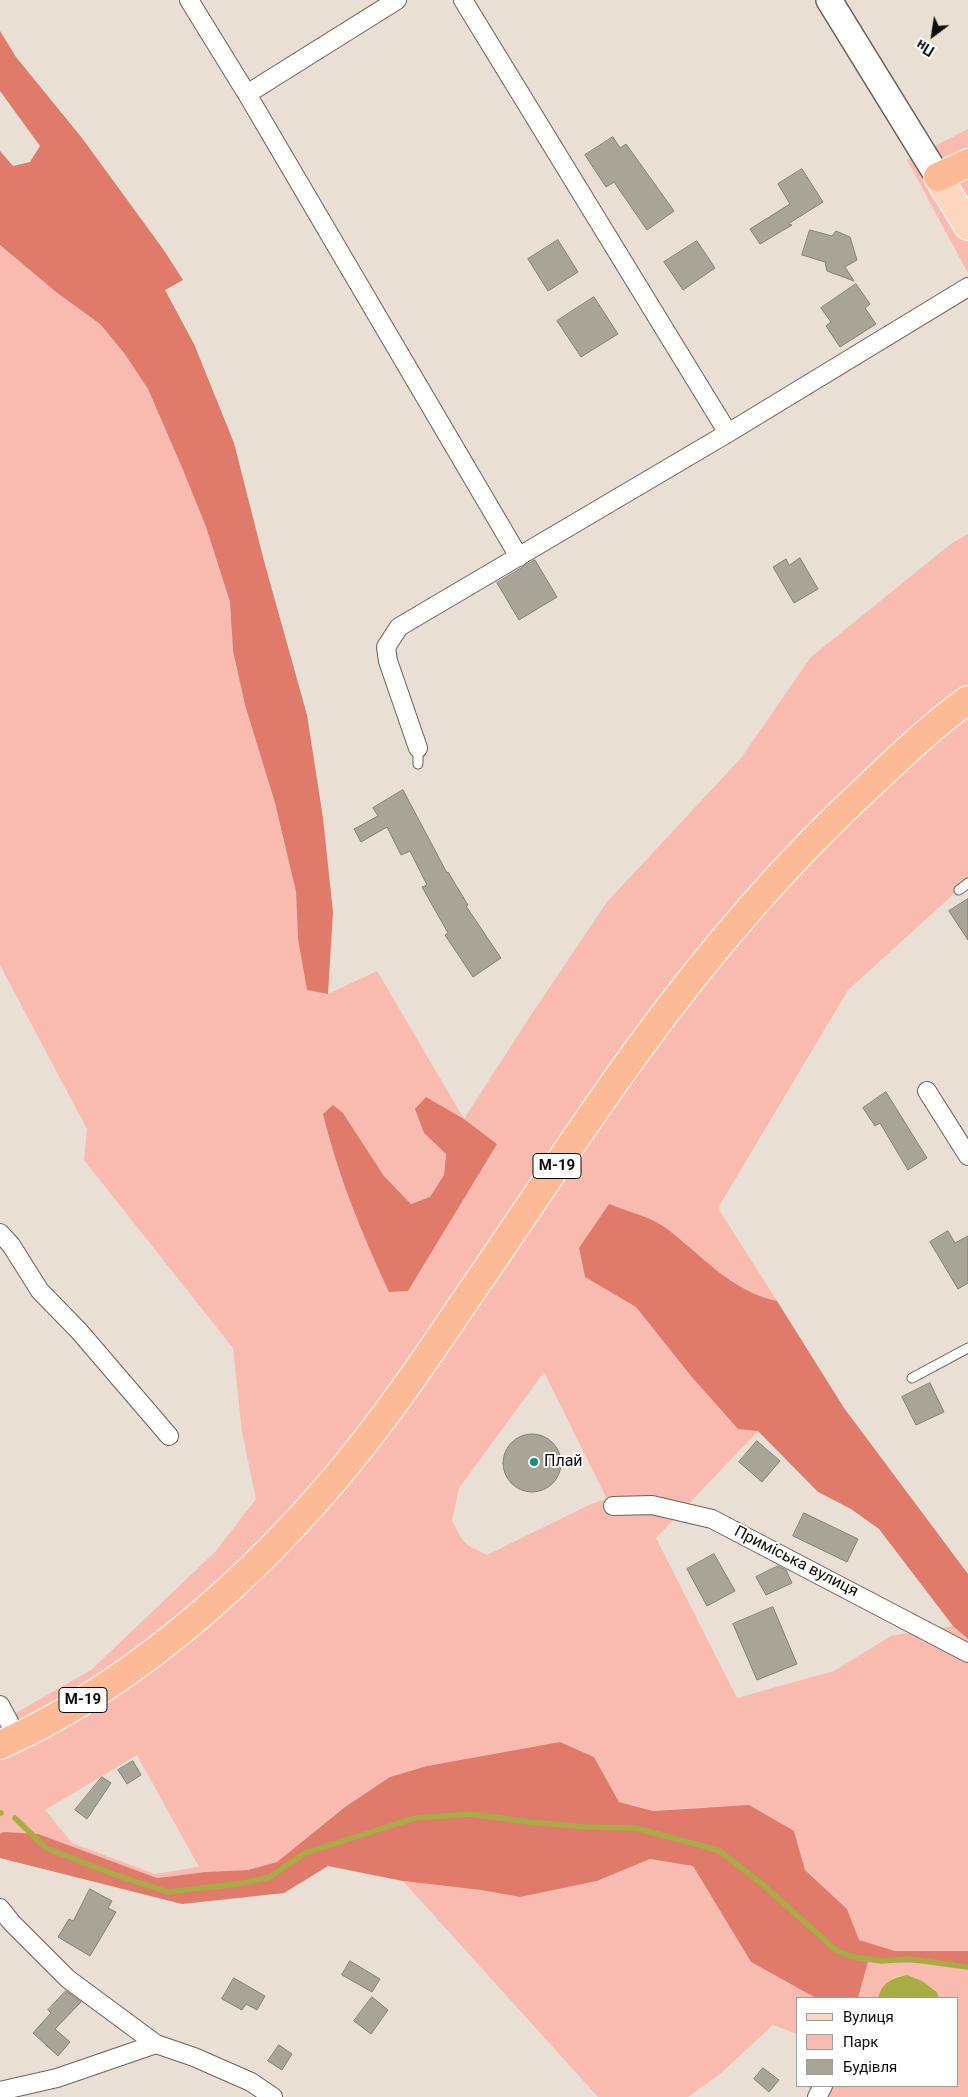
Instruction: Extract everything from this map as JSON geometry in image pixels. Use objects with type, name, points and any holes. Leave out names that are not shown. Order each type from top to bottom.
[{"type":"highway","points":[[938,177],[968,163]]},
{"type":"highway","name":"М-19","points":[[9,1741],[52,1720],[161,1646],[225,1593],[272,1548],[318,1499],[377,1426],[433,1348],[638,1049],[734,926],[818,832],[891,765],[968,700]]},
{"type":"main road","points":[[829,0],[968,226]]},
{"type":"street","points":[[189,0],[247,94],[519,557]]},
{"type":"street","points":[[247,94],[397,0]]},
{"type":"street","points":[[463,0],[728,433]]},
{"type":"street","points":[[418,756],[388,661],[386,647],[399,628],[728,433],[968,287]]},
{"type":"street","points":[[927,1091],[968,1156]]},
{"type":"street","points":[[0,1232],[40,1291],[79,1331],[169,1436]]},
{"type":"street","name":"Приміська вулиця","points":[[613,1506],[652,1505],[712,1519],[968,1653]]},
{"type":"street","points":[[0,1705],[9,1741]]},
{"type":"street","points":[[0,1908],[12,1923],[68,1979],[156,2044],[194,2057],[251,2082],[272,2097]]},
{"type":"street","points":[[0,2091],[57,2078],[156,2044]]},
{"type":"lane","points":[[959,890],[968,883]]},
{"type":"lane","points":[[912,1378],[968,1348]]},
{"type":"green space","points":[[968,129],[968,273],[907,160]]},
{"type":"green space","points":[[0,245],[56,292],[100,324],[124,353],[148,389],[183,470],[206,527],[230,602],[233,651],[245,705],[275,803],[296,892],[298,939],[307,990],[328,994],[377,971],[464,1119],[607,902],[741,758],[811,657],[952,543],[968,534],[968,881],[848,990],[718,1208],[777,1301],[744,1289],[730,1280],[663,1226],[644,1217],[609,1205],[579,1248],[585,1277],[636,1307],[691,1375],[758,1431],[656,1538],[737,1698],[834,1671],[891,1636],[953,1626],[968,1639],[968,1951],[895,1951],[858,1940],[847,1909],[805,1870],[794,1831],[706,1807],[653,1811],[619,1802],[594,1757],[560,1742],[427,1766],[391,1777],[345,1807],[277,1862],[248,1870],[205,1872],[157,1878],[85,1852],[3,1832],[0,1834],[0,1722],[91,1670],[215,1552],[256,1499],[242,1432],[233,1348],[84,1160],[87,1129],[0,965]],"holes":[[[426,1097],[464,1119],[497,1144],[389,1292],[343,1113],[384,1176],[411,1204],[430,1197],[444,1175],[446,1154],[424,1133]],[[544,1372],[607,1499],[591,1504],[487,1555],[469,1546],[462,1539],[452,1521],[459,1488]],[[137,1755],[199,1867],[155,1874],[72,1843],[45,1810]]]},
{"type":"green space","points":[[650,1859],[693,1866],[751,1962],[814,1997],[796,1997],[796,2034],[773,2025],[721,2073],[688,2097],[598,2097],[403,1881],[481,1890],[520,1897],[597,1881]]},
{"type":"green space","points":[[868,1962],[938,1963],[968,1969],[968,2097],[829,2097],[808,2088],[958,2087],[958,1997],[939,1997],[937,1991],[915,1978],[897,1976],[888,1981],[878,1997],[858,1997]]},
{"type":"shaded area","points":[[0,31],[16,57],[82,138],[163,249],[183,280],[165,290],[194,344],[234,443],[264,561],[307,715],[323,818],[333,912],[328,994],[307,990],[298,939],[296,892],[275,803],[245,705],[233,651],[230,602],[206,527],[148,389],[124,353],[100,324],[56,292],[0,245],[0,151],[13,166],[30,162],[40,146],[0,91]]},
{"type":"shaded area","points":[[426,1097],[464,1119],[497,1144],[408,1291],[389,1292],[352,1204],[336,1160],[323,1114],[333,1105],[343,1113],[384,1176],[411,1204],[430,1197],[444,1175],[446,1154],[424,1133],[415,1109]]},
{"type":"shaded area","points":[[609,1204],[657,1222],[730,1280],[744,1289],[777,1301],[844,1408],[968,1574],[968,1639],[953,1626],[879,1529],[851,1509],[818,1492],[758,1431],[738,1429],[691,1376],[636,1307],[585,1277],[579,1248]]},
{"type":"shaded area","points":[[560,1742],[594,1757],[619,1802],[653,1811],[749,1805],[794,1831],[805,1870],[847,1909],[859,1940],[895,1951],[968,1951],[968,1969],[938,1963],[868,1962],[858,1997],[814,1997],[751,1962],[693,1866],[650,1859],[597,1881],[520,1897],[481,1890],[403,1881],[328,1866],[284,1893],[182,1904],[0,1858],[0,1834],[3,1832],[38,1834],[157,1878],[205,1872],[248,1870],[277,1862],[345,1807],[390,1777],[427,1766]]},
{"type":"shaded area","points":[[907,1975],[922,1981],[937,1992],[939,1997],[878,1997],[885,1984]]},
{"type":"building","points":[[613,137],[620,148],[626,144],[674,211],[647,230],[614,182],[606,187],[585,155]]},
{"type":"building","points":[[802,169],[823,202],[788,224],[792,225],[760,244],[750,229],[790,204],[778,184]]},
{"type":"building","points":[[810,230],[832,236],[836,231],[850,237],[857,260],[845,267],[854,281],[827,271],[825,262],[802,255]]},
{"type":"building","points":[[558,240],[578,272],[548,291],[528,259]]},
{"type":"building","points":[[697,241],[715,268],[683,290],[664,262]]},
{"type":"building","points":[[856,284],[870,304],[865,308],[876,324],[840,347],[826,326],[831,322],[821,308]]},
{"type":"building","points":[[594,297],[618,334],[581,357],[557,321]]},
{"type":"building","points":[[800,558],[818,589],[794,603],[773,567],[786,559],[789,565]]},
{"type":"building","points":[[535,560],[557,597],[519,620],[497,583]]},
{"type":"building","points":[[403,790],[447,873],[468,905],[466,906],[501,958],[473,977],[445,935],[448,933],[422,887],[427,885],[410,851],[401,855],[387,827],[361,842],[354,829],[378,816],[373,808]]},
{"type":"building","points":[[968,899],[968,940],[949,911]]},
{"type":"building","points":[[886,1092],[927,1158],[908,1170],[880,1123],[875,1126],[863,1108]]},
{"type":"building","points":[[948,1231],[955,1243],[968,1236],[968,1283],[958,1289],[930,1242]]},
{"type":"building","points":[[930,1383],[944,1412],[916,1425],[902,1397]]},
{"type":"building","points":[[526,1434],[538,1434],[553,1442],[561,1457],[561,1469],[553,1484],[538,1492],[526,1492],[511,1484],[503,1469],[503,1457],[511,1442]]},
{"type":"building","points":[[757,1441],[780,1461],[762,1482],[739,1462]]},
{"type":"building","points":[[804,1513],[858,1539],[847,1562],[793,1536]]},
{"type":"building","points":[[714,1554],[735,1591],[707,1606],[687,1569]]},
{"type":"building","points":[[778,1566],[786,1570],[792,1583],[766,1595],[756,1577]]},
{"type":"building","points":[[773,1607],[797,1664],[757,1680],[733,1624]]},
{"type":"building","points":[[133,1761],[141,1775],[127,1784],[118,1770]]},
{"type":"building","points":[[102,1777],[111,1783],[87,1819],[75,1810]]},
{"type":"building","points":[[90,1889],[112,1901],[108,1908],[116,1912],[90,1956],[58,1937],[69,1919],[73,1921]]},
{"type":"building","points":[[350,1961],[380,1979],[372,1992],[342,1975]]},
{"type":"building","points":[[234,1978],[265,1996],[257,2010],[246,2004],[242,2010],[222,1999]]},
{"type":"building","points":[[66,1991],[81,2002],[55,2029],[70,2042],[58,2056],[33,2033],[51,2013],[48,2010]]},
{"type":"building","points":[[372,1997],[388,2010],[371,2034],[354,2021]]},
{"type":"building","points":[[279,2045],[292,2054],[282,2070],[268,2061]]},
{"type":"building","points":[[763,2068],[779,2080],[769,2092],[754,2079]]},
{"type":"waterway","points":[[15,1818],[46,1848],[116,1875],[168,1892],[244,1883],[270,1877],[305,1853],[415,1818],[471,1814],[586,1827],[635,1828],[718,1850],[761,1883],[837,1951],[854,1957],[881,1961],[908,1959],[968,1967]]},
{"type":"place","name":"Плай","points":[[534,1462]]}]
